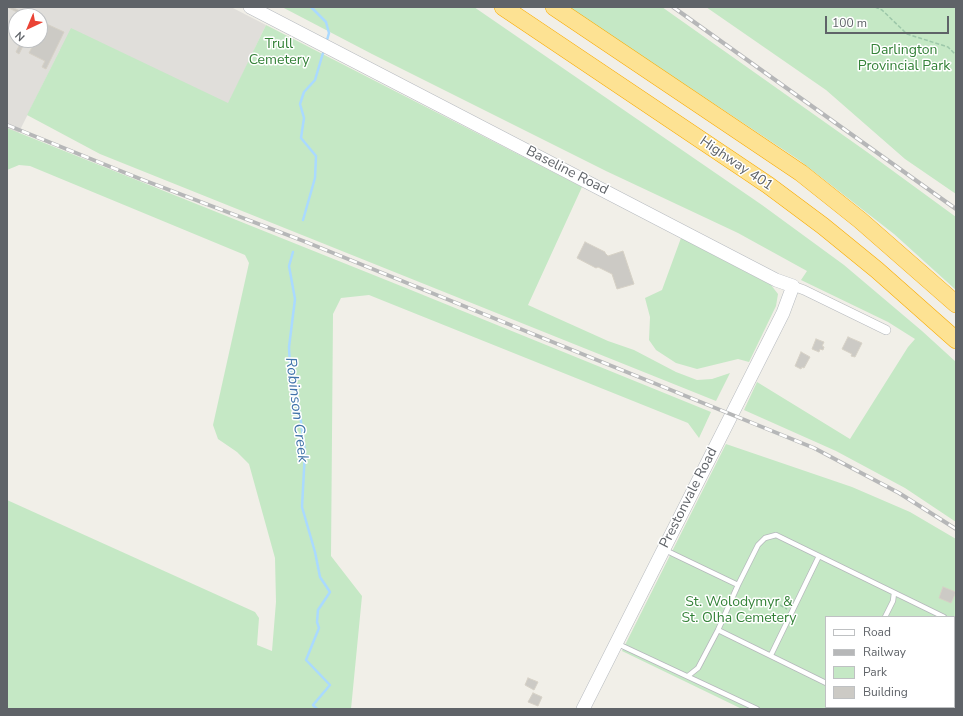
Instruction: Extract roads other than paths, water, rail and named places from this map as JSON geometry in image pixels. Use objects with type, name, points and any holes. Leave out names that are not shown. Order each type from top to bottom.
[{"type":"highway","name":"Highway 401","points":[[503,7],[768,185],[823,226],[877,270],[956,340]]},
{"type":"highway","name":"Highway 401","points":[[554,7],[801,173],[860,220],[956,304]]},
{"type":"street","name":"Baseline Road","points":[[250,7],[770,276],[804,290],[886,330]]},
{"type":"street","name":"Prestonvale Road","points":[[583,709],[783,314],[793,286]]},
{"type":"lane","points":[[688,676],[698,668],[718,630],[758,544],[765,538],[776,535],[942,616]]},
{"type":"lane","points":[[663,549],[738,585]]},
{"type":"lane","points":[[771,655],[819,556]]},
{"type":"lane","points":[[885,616],[894,593]]},
{"type":"lane","points":[[718,630],[825,682]]},
{"type":"lane","points":[[616,643],[757,709]]},
{"type":"waterway","name":"Robinson Creek","points":[[311,7],[326,22],[329,33],[327,40]]},
{"type":"waterway","name":"Robinson Creek","points":[[303,220],[315,178],[316,156],[301,138],[304,118],[300,104],[304,92],[315,80],[323,53]]},
{"type":"waterway","name":"Robinson Creek","points":[[293,252],[289,266],[295,299],[289,347],[291,385],[300,414],[305,452],[302,507],[315,552],[320,577],[330,592],[318,610],[317,622],[319,628],[306,660],[330,685],[313,705],[317,709]]},
{"type":"railway","points":[[673,7],[956,209]]},
{"type":"railway","points":[[7,125],[138,178],[306,242],[814,448],[899,493],[956,529]]},
{"type":"park label","name":"Trull Cemetery","points":[[279,54]]},
{"type":"park label","name":"Darlington Provincial Park","points":[[904,60]]},
{"type":"park label","name":"St. Wolodymyr & St. Olha Cemetery","points":[[739,612]]}]
